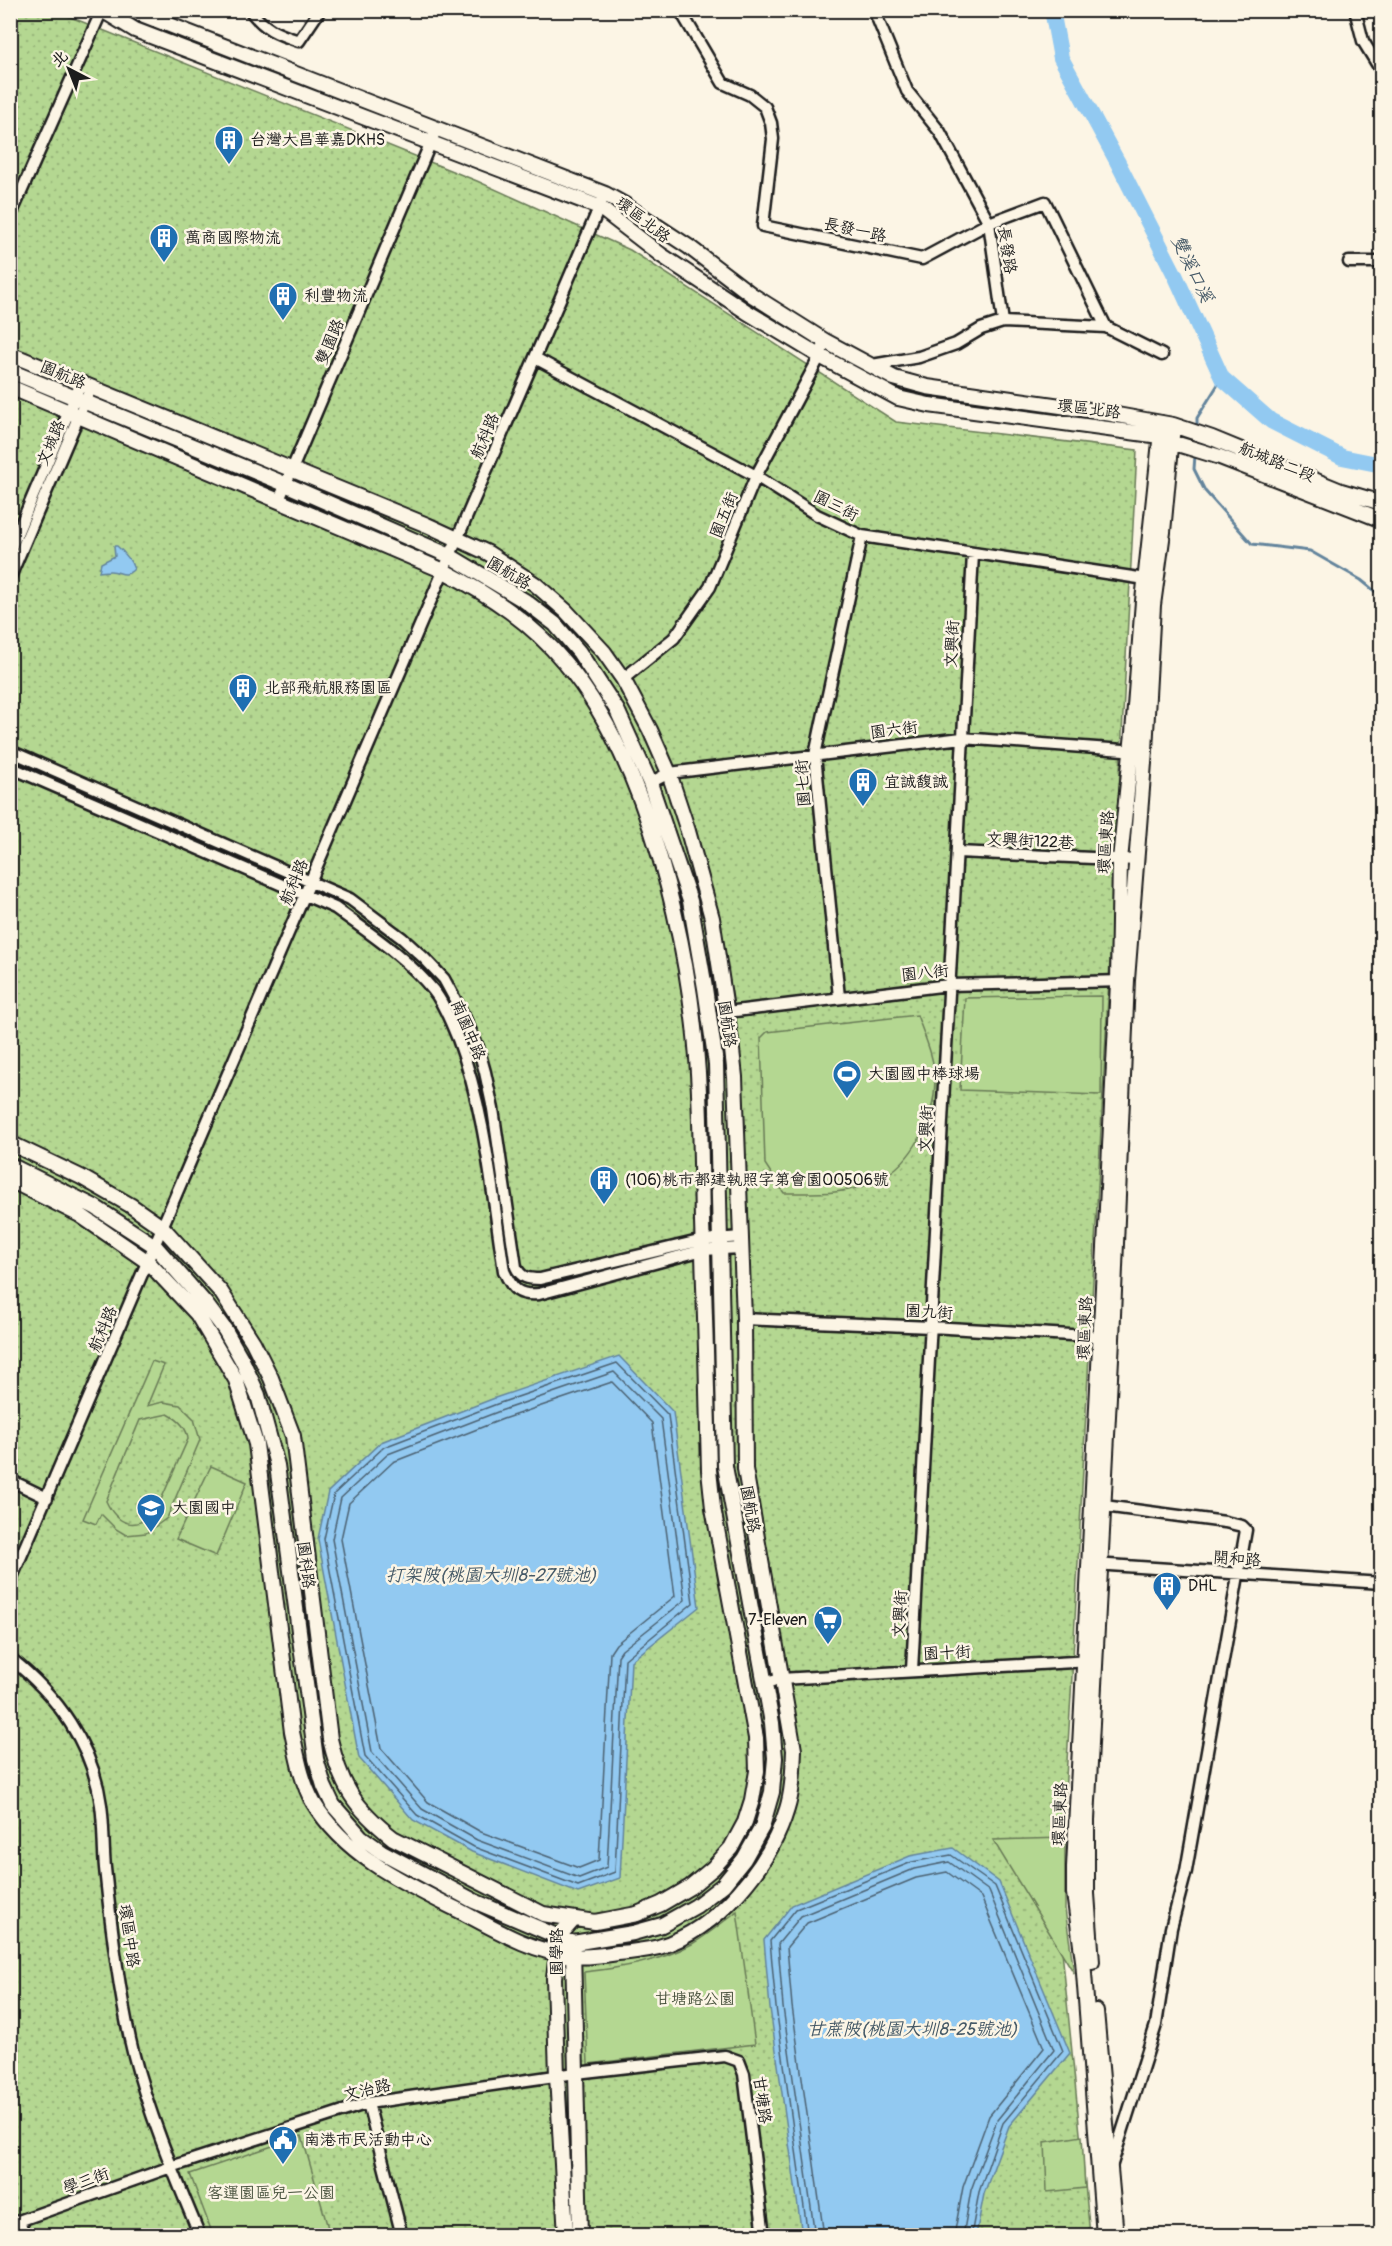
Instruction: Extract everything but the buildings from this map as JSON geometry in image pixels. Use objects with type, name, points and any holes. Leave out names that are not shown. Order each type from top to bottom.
[{"type":"street","name":"環區北路","points":[[102,10],[135,30],[599,207],[690,275],[747,312],[820,356],[898,398],[929,405],[1167,432]]},
{"type":"street","points":[[10,217],[102,10]]},
{"type":"street","name":"環區北路","points":[[131,10],[605,194],[689,247],[752,295],[825,341],[894,378],[927,387],[1089,410],[1167,432]]},
{"type":"street","points":[[163,24],[172,10]]},
{"type":"street","points":[[250,10],[261,25],[299,41],[320,10]]},
{"type":"street","name":"長發一路","points":[[680,10],[723,83],[750,95],[765,107],[771,123],[773,139],[763,226],[922,260],[989,223],[1045,202],[1106,327]]},
{"type":"street","name":"長發路","points":[[874,10],[907,91],[940,132],[989,223],[1003,322]]},
{"type":"street","points":[[1355,10],[1363,40],[1382,72]]},
{"type":"street","name":"雙園路","points":[[279,500],[436,130]]},
{"type":"street","name":"航科路","points":[[10,1582],[605,194]]},
{"type":"street","points":[[1349,262],[1382,262]]},
{"type":"street","points":[[872,365],[919,357],[956,344],[981,329],[1003,322],[1106,327],[1162,355]]},
{"type":"street","name":"園五街","points":[[623,679],[674,638],[710,587],[756,476],[820,356],[825,341]]},
{"type":"street","points":[[10,354],[427,525],[488,553],[535,584],[585,630],[623,679],[650,730],[669,773],[712,918],[727,1012],[735,1077],[744,1319],[745,1470],[794,1750],[787,1808],[773,1845],[743,1888],[708,1920],[659,1946],[598,1956],[573,1950],[557,1953],[527,1945],[421,1891],[370,1862],[340,1836],[312,1800],[303,1778],[292,1732],[256,1444],[236,1380],[197,1314],[148,1262],[80,1215],[11,1182]]},
{"type":"street","name":"園三街","points":[[535,358],[756,476],[817,516],[862,536],[1152,580]]},
{"type":"street","name":"園航路","points":[[10,371],[77,407],[285,484],[450,556],[525,601],[555,624],[579,652],[617,710],[650,783],[690,900],[716,1064],[725,1466],[772,1723],[775,1758],[772,1792],[762,1827],[744,1859],[723,1885],[705,1899],[662,1925],[573,1950]]},
{"type":"street","name":"文城路","points":[[10,577],[86,385]]},
{"type":"street","points":[[10,387],[77,407],[279,500],[444,571],[512,611],[547,643],[584,687],[613,737],[644,810],[668,891],[690,997],[698,1073],[709,1470],[713,1508],[756,1738],[757,1771],[745,1822],[731,1848],[712,1868],[690,1887],[661,1904],[637,1914],[595,1923],[543,1914],[393,1838],[373,1822],[355,1802],[336,1764],[330,1739],[293,1436],[271,1378],[237,1314],[221,1292],[163,1228],[89,1181],[10,1143]]},
{"type":"street","name":"文城路","points":[[10,550],[77,407]]},
{"type":"street","name":"航城路二段","points":[[1167,432],[1196,434],[1341,491],[1382,503]]},
{"type":"street","name":"航城路二段","points":[[1167,432],[1195,449],[1382,520]]},
{"type":"street","name":"環區東路","points":[[1104,2235],[1083,1960],[1074,1893],[1096,1565],[1107,1337],[1122,981],[1120,860],[1130,752],[1152,580],[1167,432]]},
{"type":"street","name":"園七街","points":[[838,997],[815,755],[862,536]]},
{"type":"street","name":"文興街","points":[[912,1670],[973,554]]},
{"type":"street","name":"環區東路","points":[[1122,981],[1137,860],[1153,605],[1152,580]]},
{"type":"street","name":"園六街","points":[[650,783],[669,773],[962,738],[1130,752],[1145,750]]},
{"type":"street","name":"南園中路","points":[[10,751],[350,899],[402,938],[444,979],[478,1047],[485,1072],[493,1108],[516,1267],[519,1274],[527,1279],[540,1279],[703,1245],[741,1243]]},
{"type":"street","name":"南園中路","points":[[10,767],[335,908],[408,964],[434,991],[453,1025],[470,1070],[480,1112],[504,1271],[510,1284],[518,1291],[529,1295],[539,1294],[703,1245]]},
{"type":"street","name":"文興街122巷","points":[[957,852],[1137,860]]},
{"type":"street","name":"園八街","points":[[727,1012],[949,985],[1122,981]]},
{"type":"street","name":"園科路","points":[[10,1165],[95,1207],[154,1246],[205,1303],[225,1330],[242,1360],[258,1395],[277,1465],[316,1759],[324,1786],[333,1805],[361,1837],[381,1852],[474,1901],[559,1936],[573,1950]]},
{"type":"street","name":"園九街","points":[[744,1319],[1107,1337]]},
{"type":"street","name":"環區東路","points":[[1096,1565],[1104,1506],[1107,1337]]},
{"type":"street","points":[[10,1480],[47,1498]]},
{"type":"street","points":[[1104,1506],[1242,1526],[1246,1530],[1186,1871],[1171,1928],[1156,2025],[1110,2170]]},
{"type":"street","name":"開和路","points":[[1096,1565],[1382,1583]]},
{"type":"street","name":"環區中路","points":[[10,1658],[49,1693],[66,1714],[83,1743],[95,1778],[101,1805],[105,1868],[121,1989],[133,2052],[171,2167],[200,2235]]},
{"type":"street","name":"環區東路","points":[[1090,1661],[1087,1894],[1116,2235]]},
{"type":"street","name":"園十街","points":[[765,1683],[781,1679],[912,1670],[1090,1661]]},
{"type":"street","name":"園學路","points":[[566,2235],[554,1977],[559,1936],[574,1919]]},
{"type":"street","name":"園學路","points":[[574,1919],[580,2235]]},
{"type":"street","name":"甘塘路","points":[[576,2073],[711,2057],[725,2056],[739,2061],[744,2074],[764,2235]]},
{"type":"street","name":"文治路","points":[[171,2167],[368,2103],[576,2073]]},
{"type":"street","points":[[368,2103],[398,2234]]},
{"type":"street","name":"學三街","points":[[15,2223],[171,2167]]},
{"type":"street","points":[[15,2223],[25,2235]]},
{"type":"green space","points":[[53,10],[477,181],[630,250],[896,422],[1137,450],[1058,1910],[1090,2235],[11,2236],[10,11]]},
{"type":"green space","points":[[1102,996],[1101,1095],[960,1090],[965,998]]},
{"type":"green space","name":"大園國中棒球場","points":[[917,1015],[931,1055],[935,1081],[931,1110],[920,1138],[911,1151],[902,1163],[867,1185],[844,1191],[784,1193],[765,1164],[761,1038],[767,1032]]},
{"type":"green space","points":[[152,1361],[164,1365],[147,1406],[163,1402],[180,1405],[194,1419],[200,1440],[167,1518],[146,1533],[126,1535],[116,1529],[101,1514],[96,1524],[83,1519]],"holes":[[[168,1414],[184,1427],[188,1439],[156,1511],[141,1522],[128,1523],[116,1516],[106,1501],[140,1420]]]},
{"type":"green space","points":[[211,1466],[247,1482],[216,1556],[176,1539]]},
{"type":"green space","points":[[1065,1838],[1065,1909],[1074,1973],[993,1840]]},
{"type":"green space","name":"甘塘路公園","points":[[737,1911],[755,2044],[588,2064],[584,1972],[653,1960],[679,1950],[698,1940]]},
{"type":"green space","name":"客運園區兒一公園","points":[[302,2136],[330,2235],[213,2235],[190,2174]]},
{"type":"green space","points":[[1082,2136],[1085,2188],[1047,2192],[1045,2142]]},
{"type":"water","points":[[114,546],[125,554],[134,569],[128,574],[99,572],[101,563],[115,556]]},
{"type":"water","name":"打架陂(桃園大圳8-27號池)","points":[[619,1356],[673,1412],[699,1607],[631,1661],[620,1878],[578,1893],[472,1852],[413,1820],[359,1758],[318,1539],[328,1492],[381,1442],[495,1398]]},
{"type":"water","name":"甘蔗陂(桃園大圳8-25號池)","points":[[953,1848],[999,1882],[1070,2053],[1009,2126],[984,2194],[976,2235],[802,2235],[770,2008],[764,1940],[792,1905],[910,1856]]},
{"type":"waterway","name":"雙溪口溪","points":[[1052,10],[1061,58],[1176,277],[1222,378],[1271,421],[1342,457],[1382,465]]},
{"type":"waterway","points":[[1197,427],[1197,418],[1222,378]]},
{"type":"waterway","points":[[1195,455],[1194,469],[1205,491],[1252,544],[1310,551],[1361,580],[1382,597]]},
{"type":"place","name":"台灣大昌華嘉DKHS","points":[[229,166]]},
{"type":"place","name":"萬商國際物流","points":[[164,264]]},
{"type":"place","name":"利豐物流","points":[[283,322]]},
{"type":"place","name":"北部飛航服務園區","points":[[243,714]]},
{"type":"place","name":"宜誠馥誠","points":[[863,808]]},
{"type":"place","name":"大園國中棒球場","points":[[847,1100]]},
{"type":"place","name":"(106)桃市都建執照字第會園00506號","points":[[604,1206]]},
{"type":"place","name":"大園國中","points":[[151,1534]]},
{"type":"place","name":"DHL","points":[[1167,1612]]},
{"type":"place","name":"7-Eleven","points":[[828,1646]]},
{"type":"place","name":"南港市民活動中心","points":[[283,2166]]}]
